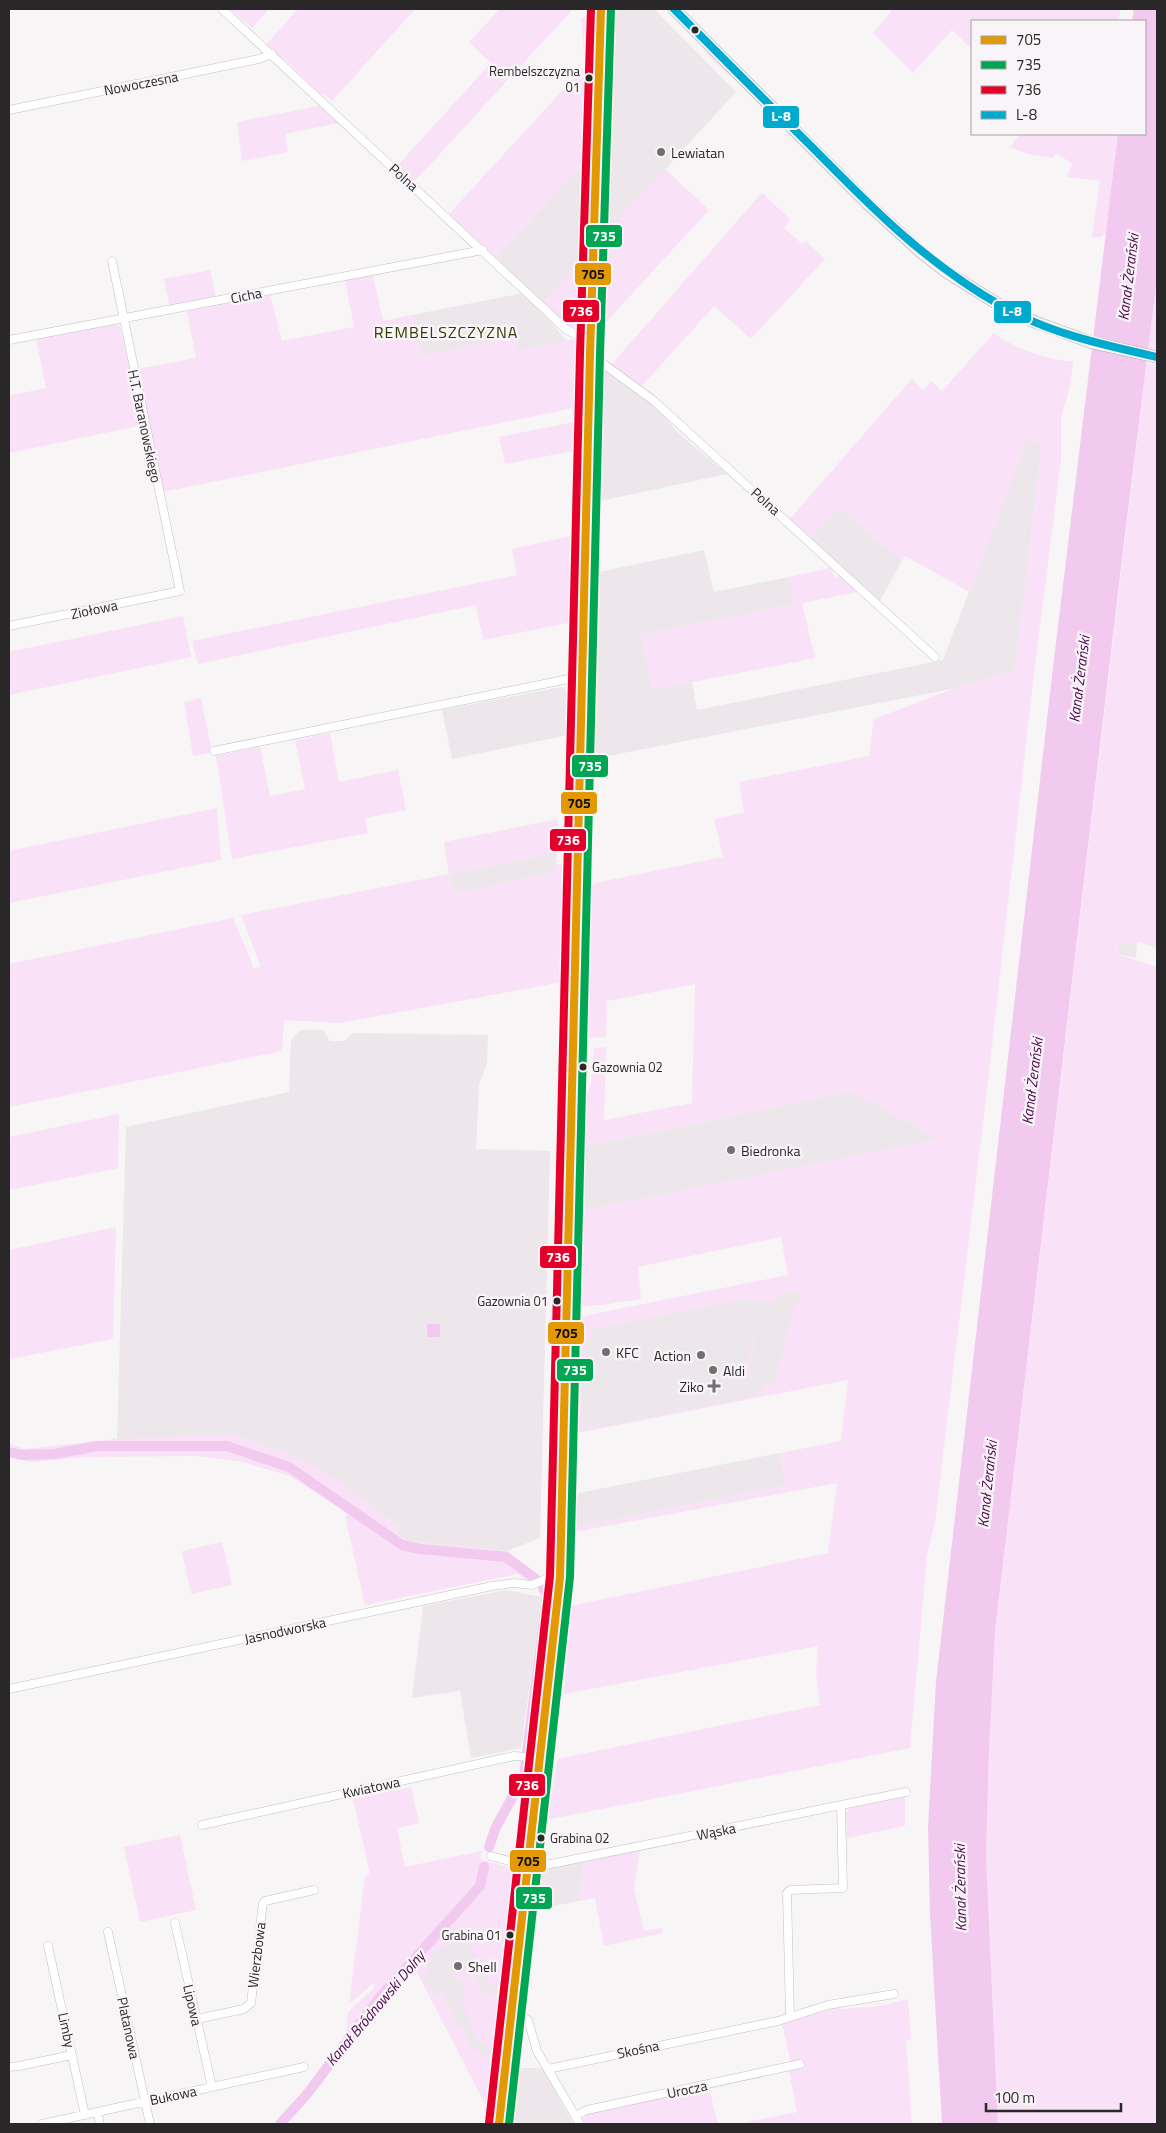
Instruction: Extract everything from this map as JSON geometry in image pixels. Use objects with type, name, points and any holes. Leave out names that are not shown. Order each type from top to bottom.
[{"type":"main road","points":[[499,2124],[526,1866],[554,1644],[560,1577],[590,354],[601,9]]},
{"type":"main road","points":[[674,9],[869,205],[922,254],[945,271],[1000,306],[1071,336],[1116,349],[1157,357]]},
{"type":"street","name":"Polna","points":[[222,9],[567,330],[580,336],[591,337]]},
{"type":"street","name":"Nowoczesna","points":[[9,110],[259,59],[272,54]]},
{"type":"street","name":"Cicha","points":[[9,340],[483,250]]},
{"type":"street","name":"H.T. Baranowskiego","points":[[112,261],[180,591]]},
{"type":"street","name":"Polna","points":[[590,354],[654,401],[935,656]]},
{"type":"street","name":"Ziołowa","points":[[9,626],[180,591]]},
{"type":"street","points":[[214,752],[583,676]]},
{"type":"street","name":"Jasnodworska","points":[[9,1689],[492,1586],[514,1583],[532,1585],[548,1578],[560,1577]]},
{"type":"street","name":"Kwiatowa","points":[[202,1825],[514,1756],[540,1758]]},
{"type":"street","name":"Wąska","points":[[526,1866],[541,1866],[906,1792]]},
{"type":"street","points":[[790,2016],[787,1893],[790,1890],[844,1888],[841,1805]]},
{"type":"street","points":[[492,1856],[526,1866]]},
{"type":"street","name":"Wierzbowa","points":[[197,2019],[244,2009],[251,2003],[263,1904],[266,1901],[314,1890]]},
{"type":"street","name":"Lipowa","points":[[175,1923],[212,2087]]},
{"type":"street","name":"Platanowa","points":[[108,1932],[150,2124]]},
{"type":"street","name":"Limby","points":[[48,1946],[85,2115]]},
{"type":"street","name":"Skośna","points":[[548,2069],[758,2025],[828,2005],[894,1994]]},
{"type":"street","points":[[510,2013],[522,2016],[528,2020],[537,2051],[580,2124]]},
{"type":"street","points":[[9,2067],[72,2055]]},
{"type":"street","name":"Urocza","points":[[575,2116],[588,2110],[800,2064]]},
{"type":"street","name":"Bukowa","points":[[42,2124],[304,2067]]},
{"type":"street","points":[[97,2112],[100,2124]]},
{"type":"shaded area","points":[[230,9],[269,9],[252,28]]},
{"type":"shaded area","points":[[298,9],[415,9],[332,101],[325,95],[320,94],[284,59],[282,61],[265,46]]},
{"type":"shaded area","points":[[500,9],[573,9],[415,181],[397,166],[491,63],[469,42]]},
{"type":"shaded area","points":[[612,9],[654,9],[736,92],[608,232]]},
{"type":"shaded area","points":[[893,9],[1120,9],[1119,20],[971,20],[971,48],[952,30],[913,73],[873,33]]},
{"type":"shaded area","points":[[589,17],[588,36],[584,36],[583,43],[581,18]]},
{"type":"shaded area","points":[[609,21],[607,97],[603,95],[606,23]]},
{"type":"shaded area","points":[[583,43],[588,44],[587,63],[585,66]]},
{"type":"shaded area","points":[[702,49],[714,56],[731,73],[730,77]]},
{"type":"shaded area","points":[[583,68],[581,166],[496,257],[449,214]]},
{"type":"shaded area","points":[[319,106],[338,123],[285,134],[288,152],[242,161],[237,122]]},
{"type":"shaded area","points":[[1019,135],[1118,135],[1107,232],[1101,237],[1092,237],[1100,181],[1067,177],[1072,163],[1056,154],[1053,158],[1027,154],[1010,147]]},
{"type":"shaded area","points":[[581,166],[580,263],[543,302],[496,257]]},
{"type":"shaded area","points":[[665,169],[709,210],[605,323],[608,232]]},
{"type":"shaded area","points":[[762,193],[790,219],[784,228],[802,244],[806,241],[825,259],[751,339],[714,306],[640,388],[610,366]]},
{"type":"shaded area","points":[[580,263],[578,324],[571,330],[543,302]]},
{"type":"shaded area","points":[[210,270],[215,299],[170,308],[164,279]]},
{"type":"shaded area","points":[[373,275],[383,321],[412,315],[421,356],[514,337],[517,351],[573,339],[582,346],[579,407],[163,492],[138,369],[196,358],[187,311],[270,295],[282,341],[354,327],[345,280]]},
{"type":"shaded area","points":[[1157,278],[1157,350],[1148,348]]},
{"type":"shaded area","points":[[523,293],[566,341],[517,351],[514,337],[421,356],[412,315]]},
{"type":"shaded area","points":[[114,323],[120,327],[143,425],[9,453],[9,396],[46,388],[36,339]]},
{"type":"shaded area","points":[[994,333],[1021,349],[1053,359],[1073,362],[1070,386],[1061,418],[1061,460],[1034,672],[990,1064],[935,1522],[927,1555],[910,1748],[546,1820],[558,1759],[820,1705],[816,1673],[818,1646],[564,1694],[570,1606],[828,1553],[837,1483],[574,1532],[574,1527],[786,1486],[780,1453],[841,1441],[848,1380],[576,1433],[578,1426],[606,1426],[759,1395],[766,1384],[773,1386],[795,1305],[792,1303],[803,1301],[802,1292],[783,1292],[766,1302],[745,1299],[595,1329],[588,1339],[585,1339],[583,1379],[589,1383],[582,1383],[581,1409],[588,1410],[586,1413],[576,1413],[579,1317],[788,1275],[781,1237],[638,1267],[641,1299],[602,1305],[579,1306],[582,1211],[938,1139],[851,1091],[583,1147],[585,1099],[591,1084],[594,1048],[606,1047],[604,1120],[692,1103],[695,984],[607,1001],[606,1037],[587,1038],[590,884],[723,857],[714,819],[744,813],[739,782],[869,756],[874,719],[956,688],[1015,670],[1042,442],[1027,441],[970,592],[905,556],[902,561],[840,507],[811,538],[790,519],[912,379],[923,390],[931,381],[942,391]]},
{"type":"shaded area","points":[[1146,364],[1157,365],[1157,949],[1138,941],[1137,943],[1118,943],[1117,954],[1157,967],[1157,2124],[998,2124],[986,1856],[995,1631]]},
{"type":"shaded area","points":[[603,369],[660,411],[677,432],[727,474],[600,501]]},
{"type":"shaded area","points":[[579,421],[578,450],[505,464],[499,437]]},
{"type":"shaded area","points":[[1027,440],[1042,442],[1015,670],[956,688],[593,759],[599,572],[704,550],[714,592],[789,577],[796,604],[641,635],[652,690],[692,682],[697,710],[943,660]]},
{"type":"shaded area","points":[[840,507],[902,561],[880,601],[876,600],[811,538]]},
{"type":"shaded area","points":[[575,535],[572,622],[483,640],[476,605],[198,664],[192,641],[517,575],[512,549]]},
{"type":"shaded area","points":[[831,568],[836,578],[840,576],[857,592],[802,603],[815,658],[652,690],[641,635],[796,604],[789,577]]},
{"type":"shaded area","points":[[183,616],[191,657],[9,695],[9,652]]},
{"type":"shaded area","points":[[561,687],[569,691],[568,735],[452,759],[442,710]]},
{"type":"shaded area","points":[[201,698],[212,752],[193,756],[184,702]]},
{"type":"shaded area","points":[[330,733],[339,782],[398,770],[406,810],[365,818],[368,833],[232,859],[216,756],[260,747],[270,796],[305,789],[295,740]]},
{"type":"shaded area","points":[[217,808],[221,860],[9,903],[9,851]]},
{"type":"shaded area","points":[[558,819],[557,852],[450,874],[453,894],[556,872],[556,864],[570,866],[569,904],[564,905],[563,982],[339,1023],[284,1020],[282,1051],[9,1107],[9,964],[233,918],[254,968],[261,967],[241,915],[449,874],[444,842]]},
{"type":"shaded area","points":[[557,852],[556,872],[453,894],[450,874]]},
{"type":"shaded area","points":[[1118,943],[1137,943],[1136,958],[1117,954]]},
{"type":"shaded area","points":[[300,1030],[323,1030],[330,1041],[345,1041],[352,1033],[488,1035],[487,1064],[479,1084],[476,1149],[550,1151],[540,1538],[507,1551],[407,1541],[394,1531],[398,1526],[280,1449],[274,1450],[256,1443],[117,1439],[126,1127],[289,1092],[291,1040]]},
{"type":"shaded area","points":[[851,1091],[939,1139],[582,1211],[583,1147]]},
{"type":"shaded area","points":[[119,1114],[118,1168],[9,1190],[9,1137]]},
{"type":"shaded area","points":[[116,1227],[113,1339],[9,1359],[9,1250]]},
{"type":"shaded area","points":[[944,1258],[848,1379],[576,1433],[579,1331]]},
{"type":"shaded area","points":[[754,1336],[757,1337],[745,1379],[743,1378]]},
{"type":"shaded area","points":[[237,1434],[274,1450],[280,1449],[318,1467],[398,1525],[394,1531],[407,1541],[507,1551],[539,1578],[529,1582],[517,1574],[365,1605],[345,1516],[349,1514],[290,1476],[239,1461],[197,1456],[83,1457],[31,1462],[9,1457],[9,1444],[25,1449],[117,1439]]},
{"type":"shaded area","points":[[780,1453],[786,1486],[574,1527],[574,1494]]},
{"type":"shaded area","points":[[222,1542],[232,1585],[191,1594],[182,1551]]},
{"type":"shaded area","points":[[506,1590],[542,1597],[521,1748],[471,1758],[460,1691],[412,1698],[423,1606]]},
{"type":"shaded area","points":[[411,1787],[419,1823],[397,1828],[405,1867],[482,1851],[480,1859],[514,1869],[502,1981],[495,1986],[486,1981],[483,1972],[484,1968],[480,1969],[471,1943],[464,1938],[433,1953],[431,1961],[425,1964],[429,1971],[422,1975],[436,1997],[445,1992],[446,1994],[443,1996],[445,2002],[447,2001],[446,2006],[452,2009],[453,2014],[450,2015],[452,2019],[455,2018],[460,2023],[451,2026],[452,2029],[462,2025],[470,2047],[490,2058],[489,2060],[496,2073],[491,2111],[485,2112],[486,2106],[415,1968],[286,2124],[276,2124],[320,2071],[346,2033],[348,2012],[374,1988],[374,1983],[349,2004],[365,1876],[370,1874],[353,1799]]},
{"type":"shaded area","points":[[905,1797],[905,1826],[847,1838],[846,1813],[850,1808]]},
{"type":"shaded area","points":[[180,1835],[196,1910],[140,1922],[124,1847]]},
{"type":"shaded area","points":[[640,1850],[634,1890],[644,1931],[662,1928],[663,1933],[604,1946],[595,1898],[579,1901],[584,1862]]},
{"type":"shaded area","points":[[584,1862],[579,1901],[534,1910],[539,1871]]},
{"type":"shaded area","points":[[465,1913],[502,1981],[498,1986],[497,1997],[497,2000],[503,2006],[501,2038],[498,2045],[493,2046],[489,2060],[496,2073],[491,2111],[485,2112],[486,2106],[416,1967]]},
{"type":"shaded area","points":[[465,1970],[472,1972],[481,1991],[497,1997],[497,2000],[502,2004],[501,2038],[498,2045],[493,2046],[492,2049],[476,2037],[460,1996],[466,1994],[461,1978],[454,1980],[453,1977]]},
{"type":"shaded area","points":[[908,1999],[911,2039],[906,2041],[912,2124],[737,2124],[797,2112],[789,2071],[803,2067],[803,2061],[791,2063],[782,2023],[837,2008],[879,2006]]},
{"type":"shaded area","points":[[517,2068],[543,2068],[573,2124],[510,2124]]},
{"type":"shaded area","points":[[709,2088],[718,2124],[586,2124],[583,2120],[589,2113]]},
{"type":"water","name":"Kanał Żerański","points":[[1134,9],[1157,9],[1157,278],[995,1631],[986,1856],[998,2124],[942,2124],[930,1914],[928,1827],[936,1682],[1054,659],[1118,135],[1146,135],[1146,20],[1132,20]]},
{"type":"water","points":[[427,1324],[440,1324],[440,1337],[427,1337]]},
{"type":"waterway","name":"Kanał Bródnowski Dolny","points":[[9,1452],[21,1455],[54,1454],[97,1446],[227,1446],[289,1467],[402,1545],[420,1549],[506,1557],[536,1579]]},
{"type":"waterway","name":"Kanał Bródnowski Dolny","points":[[527,1753],[547,1596],[543,1588]]},
{"type":"waterway","name":"Kanał Bródnowski Dolny","points":[[489,1847],[496,1827],[524,1776],[526,1760]]},
{"type":"waterway","name":"Kanał Bródnowski Dolny","points":[[280,2124],[308,2093],[380,1997],[480,1886],[484,1867]]},
{"type":"transit line","name":"736","points":[[489,2123],[550,1576],[580,354],[591,9]]},
{"type":"transit line","name":"705","points":[[499,2124],[560,1577],[590,354],[601,9]]},
{"type":"transit line","name":"735","points":[[509,2124],[570,1577],[600,354],[611,9]]},
{"type":"transit line","name":"L-8","points":[[674,9],[879,213],[924,253],[948,271],[1000,305],[1037,323],[1096,343],[1157,357]]},
{"type":"place","name":"Rembelszczyzna 01","points":[[589,78]]},
{"type":"place","name":"Lewiatan","points":[[661,152]]},
{"type":"place","name":"Gazownia 02","points":[[583,1067]]},
{"type":"place","name":"Biedronka","points":[[731,1150]]},
{"type":"place","name":"Gazownia 01","points":[[557,1301]]},
{"type":"place","name":"KFC","points":[[606,1352]]},
{"type":"place","name":"Action","points":[[701,1355]]},
{"type":"place","name":"Aldi","points":[[713,1370]]},
{"type":"place","name":"Ziko","points":[[714,1386]]},
{"type":"place","name":"Grabina 02","points":[[541,1838]]},
{"type":"place","name":"Grabina 01","points":[[510,1935]]},
{"type":"place","name":"Shell","points":[[458,1966]]},
{"type":"district","name":"REMBELSZCZYZNA","points":[[446,332]]}]
